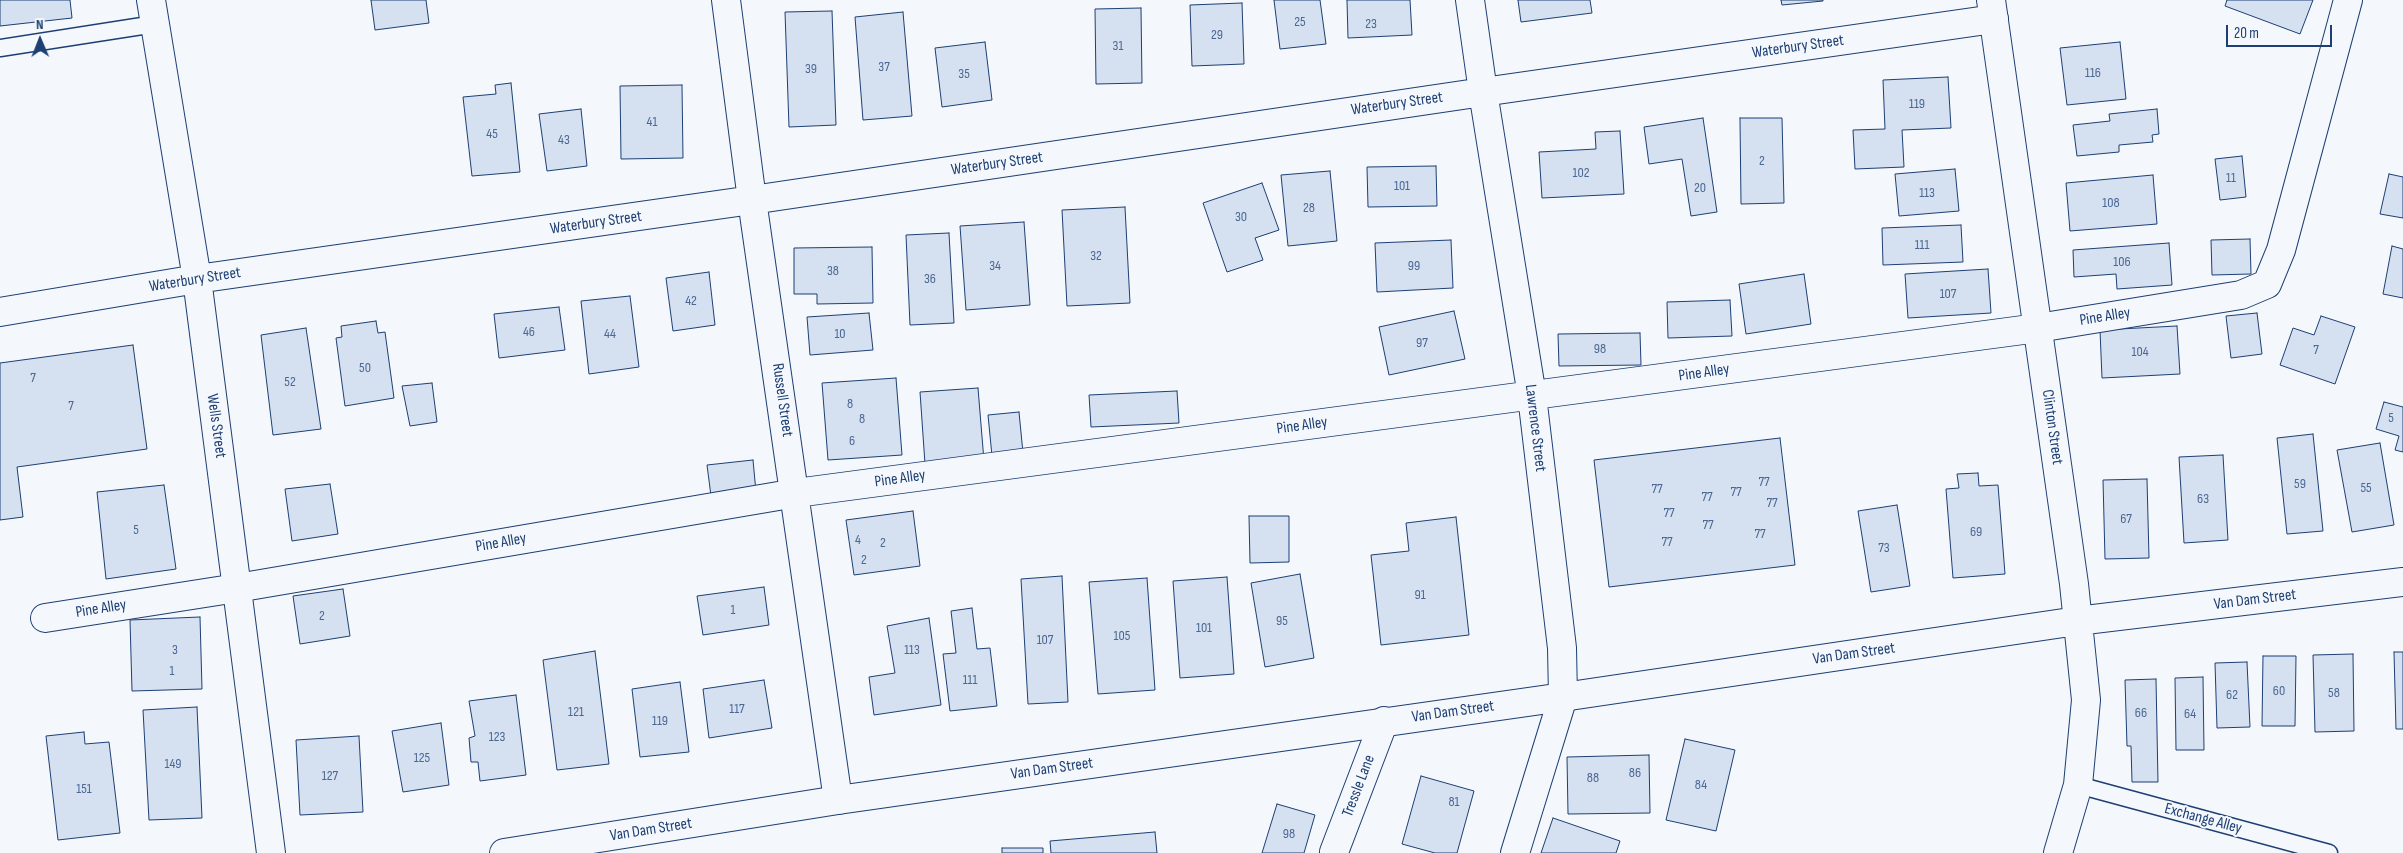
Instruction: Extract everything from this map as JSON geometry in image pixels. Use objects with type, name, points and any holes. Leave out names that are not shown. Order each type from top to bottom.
[{"type":"street","name":"Russell Street","points":[[726,0],[752,200],[796,493],[838,800]]},
{"type":"street","name":"Lawrence Street","points":[[1470,0],[1482,92],[1532,396],[1562,648],[1563,698],[1515,853]]},
{"type":"street","name":"Pine Alley","points":[[45,618],[237,588],[796,493],[2038,328],[2241,295],[2267,284],[2281,250],[2348,0]]},
{"type":"street","name":"Waterbury Street","points":[[0,312],[196,279],[752,200],[1482,92],[1993,9]]},
{"type":"street","name":"Clinton Street","points":[[1993,9],[2074,584],[2086,700],[2078,785],[2058,853]]},
{"type":"street","name":"Wells Street","points":[[153,12],[196,279],[271,853]]},
{"type":"street","name":"Van Dam Street","points":[[504,853],[838,800],[1384,721],[1563,698],[2077,622],[2403,582]]},
{"type":"street","name":"Tressle Lane","points":[[1334,852],[1384,721]]},
{"type":"lane","points":[[0,48],[153,12]]},
{"type":"lane","name":"Exchange Alley","points":[[2078,785],[2328,853]]},
{"type":"building","points":[[0,0],[70,0],[72,18],[0,26]]},
{"type":"building","points":[[371,0],[426,0],[429,23],[375,30]]},
{"type":"building","points":[[1274,0],[1320,0],[1326,44],[1280,49]]},
{"type":"building","points":[[1347,0],[1410,0],[1412,35],[1348,38]]},
{"type":"building","points":[[1518,0],[1590,0],[1592,13],[1521,22]]},
{"type":"building","points":[[1781,0],[1823,0],[1823,1],[1782,5]]},
{"type":"building","points":[[2227,0],[2313,0],[2300,34],[2225,6]]},
{"type":"building","points":[[1242,3],[1244,64],[1192,66],[1190,5]]},
{"type":"building","points":[[1141,8],[1142,83],[1096,84],[1095,9]]},
{"type":"building","points":[[832,11],[836,125],[789,127],[785,12]]},
{"type":"building","points":[[903,12],[912,116],[863,120],[855,17]]},
{"type":"building","points":[[985,42],[992,100],[942,107],[935,48]]},
{"type":"building","points":[[2120,42],[2126,99],[2067,105],[2060,48]]},
{"type":"building","points":[[1948,77],[1951,128],[1902,130],[1904,167],[1855,169],[1853,130],[1885,129],[1883,80]]},
{"type":"building","points":[[511,83],[520,172],[472,176],[463,97],[496,94],[495,85]]},
{"type":"building","points":[[682,85],[683,158],[621,159],[620,86]]},
{"type":"building","points":[[581,109],[587,166],[547,171],[539,114]]},
{"type":"building","points":[[2157,109],[2159,134],[2152,135],[2153,142],[2119,145],[2119,152],[2077,156],[2073,125],[2110,121],[2109,114]]},
{"type":"building","points":[[1703,118],[1717,212],[1691,216],[1682,159],[1649,164],[1644,127]]},
{"type":"building","points":[[1740,118],[1782,118],[1784,203],[1741,204]]},
{"type":"building","points":[[1620,131],[1624,194],[1542,198],[1539,152],[1596,149],[1595,132]]},
{"type":"building","points":[[2242,156],[2246,197],[2220,200],[2215,159]]},
{"type":"building","points":[[1436,166],[1437,206],[1368,207],[1367,167]]},
{"type":"building","points":[[1955,169],[1959,211],[1899,216],[1895,174]]},
{"type":"building","points":[[1330,171],[1337,241],[1288,246],[1281,175]]},
{"type":"building","points":[[2389,174],[2403,177],[2403,218],[2380,214]]},
{"type":"building","points":[[2153,175],[2157,224],[2070,231],[2066,183]]},
{"type":"building","points":[[1262,183],[1279,230],[1255,238],[1263,260],[1227,272],[1203,203]]},
{"type":"building","points":[[1125,207],[1130,303],[1067,306],[1062,210]]},
{"type":"building","points":[[1024,222],[1030,305],[966,310],[960,226]]},
{"type":"building","points":[[1961,225],[1963,262],[1883,265],[1882,228]]},
{"type":"building","points":[[949,233],[954,323],[910,325],[906,235]]},
{"type":"building","points":[[2250,239],[2251,274],[2212,275],[2211,240]]},
{"type":"building","points":[[1451,240],[1453,288],[1377,292],[1375,243]]},
{"type":"building","points":[[2169,243],[2172,285],[2117,289],[2116,274],[2074,277],[2073,250]]},
{"type":"building","points":[[2392,246],[2403,249],[2403,298],[2383,294]]},
{"type":"building","points":[[872,247],[873,303],[817,304],[817,294],[794,294],[794,248]]},
{"type":"building","points":[[1988,269],[1991,313],[1908,318],[1905,274]]},
{"type":"building","points":[[709,272],[715,325],[673,331],[666,278]]},
{"type":"building","points":[[1804,274],[1811,324],[1746,334],[1739,284]]},
{"type":"building","points":[[630,296],[639,367],[589,374],[581,301]]},
{"type":"building","points":[[1730,300],[1732,336],[1668,338],[1667,302]]},
{"type":"building","points":[[559,307],[565,350],[499,358],[494,314]]},
{"type":"building","points":[[1454,311],[1465,359],[1389,375],[1379,327]]},
{"type":"building","points":[[869,313],[873,350],[810,355],[807,317]]},
{"type":"building","points":[[2257,313],[2262,354],[2231,358],[2226,316]]},
{"type":"building","points":[[2321,316],[2355,327],[2335,384],[2280,365],[2293,328],[2314,335]]},
{"type":"building","points":[[376,321],[378,333],[385,332],[394,398],[345,406],[336,338],[342,337],[341,326]]},
{"type":"building","points":[[2177,326],[2180,374],[2102,378],[2100,330]]},
{"type":"building","points":[[306,328],[321,429],[273,435],[261,335]]},
{"type":"building","points":[[1640,333],[1641,365],[1559,366],[1558,334]]},
{"type":"building","points":[[133,345],[147,449],[17,467],[23,517],[0,520],[0,363]]},
{"type":"building","points":[[896,378],[902,455],[828,460],[822,383]]},
{"type":"building","points":[[432,383],[437,422],[410,426],[402,386]]},
{"type":"building","points":[[978,388],[984,461],[925,464],[920,392]]},
{"type":"building","points":[[1177,391],[1179,423],[1091,427],[1089,395]]},
{"type":"building","points":[[2384,402],[2403,407],[2403,452],[2395,450],[2399,436],[2376,429]]},
{"type":"building","points":[[1019,412],[1023,453],[992,456],[988,415]]},
{"type":"building","points":[[2313,434],[2323,531],[2287,534],[2277,438]]},
{"type":"building","points":[[1780,438],[1795,565],[1609,587],[1594,460]]},
{"type":"building","points":[[2380,443],[2394,525],[2352,532],[2337,450]]},
{"type":"building","points":[[2223,455],[2228,540],[2184,543],[2179,457]]},
{"type":"building","points":[[753,460],[756,492],[711,496],[707,465]]},
{"type":"building","points":[[1978,473],[1979,486],[1998,485],[2005,574],[1953,578],[1946,489],[1959,488],[1957,474]]},
{"type":"building","points":[[2147,479],[2149,558],[2105,559],[2103,480]]},
{"type":"building","points":[[330,484],[338,534],[292,541],[285,489]]},
{"type":"building","points":[[164,485],[176,569],[106,579],[97,492]]},
{"type":"building","points":[[1897,505],[1910,586],[1871,592],[1858,511]]},
{"type":"building","points":[[913,511],[920,566],[854,575],[846,520]]},
{"type":"building","points":[[1249,516],[1289,516],[1289,562],[1250,563]]},
{"type":"building","points":[[1456,517],[1469,635],[1381,645],[1371,555],[1409,551],[1406,523]]},
{"type":"building","points":[[1300,574],[1314,658],[1265,667],[1251,583]]},
{"type":"building","points":[[1062,576],[1068,702],[1028,704],[1021,579]]},
{"type":"building","points":[[1227,577],[1234,674],[1180,678],[1173,581]]},
{"type":"building","points":[[1147,578],[1155,690],[1098,694],[1089,582]]},
{"type":"building","points":[[764,587],[769,625],[703,635],[697,596]]},
{"type":"building","points":[[343,589],[350,636],[300,644],[293,596]]},
{"type":"building","points":[[972,608],[977,649],[990,648],[997,706],[950,711],[943,654],[956,653],[951,611]]},
{"type":"building","points":[[200,617],[202,689],[132,691],[130,620]]},
{"type":"building","points":[[929,618],[941,705],[874,715],[869,677],[895,673],[887,626]]},
{"type":"building","points":[[595,651],[609,764],[557,770],[543,660]]},
{"type":"building","points":[[2394,652],[2403,652],[2403,729],[2396,729]]},
{"type":"building","points":[[2353,654],[2354,731],[2315,732],[2313,655]]},
{"type":"building","points":[[2263,656],[2296,656],[2295,726],[2262,726]]},
{"type":"building","points":[[2247,662],[2250,727],[2217,728],[2215,663]]},
{"type":"building","points":[[2203,677],[2204,750],[2176,750],[2175,678]]},
{"type":"building","points":[[2156,679],[2158,782],[2132,782],[2131,746],[2127,746],[2125,680]]},
{"type":"building","points":[[764,680],[772,728],[709,738],[703,689]]},
{"type":"building","points":[[680,682],[689,752],[640,757],[632,689]]},
{"type":"building","points":[[516,695],[526,775],[480,781],[478,762],[471,762],[469,738],[475,736],[469,701]]},
{"type":"building","points":[[197,707],[202,818],[149,820],[143,710]]},
{"type":"building","points":[[441,723],[449,785],[403,792],[392,731]]},
{"type":"building","points":[[84,732],[85,744],[109,742],[120,833],[58,840],[46,736]]},
{"type":"building","points":[[359,736],[363,812],[300,815],[296,740]]},
{"type":"building","points":[[1685,739],[1735,750],[1716,831],[1666,820]]},
{"type":"building","points":[[1649,755],[1650,813],[1568,814],[1567,757]]},
{"type":"building","points":[[1421,776],[1474,791],[1457,853],[1435,853],[1402,844]]},
{"type":"building","points":[[1277,804],[1315,815],[1304,853],[1262,853]]},
{"type":"building","points":[[1553,818],[1620,841],[1616,853],[1541,853]]},
{"type":"building","points":[[1155,832],[1157,853],[1051,853],[1050,841]]},
{"type":"building","points":[[1002,848],[1043,848],[1043,853],[1002,853]]}]
